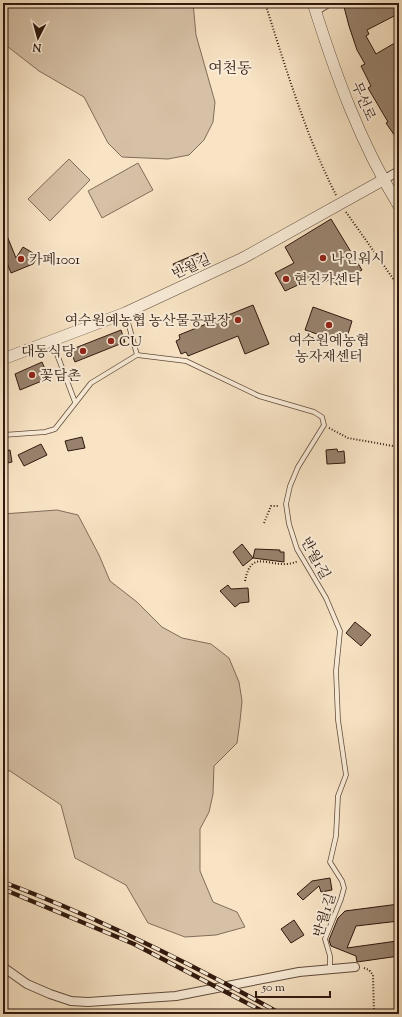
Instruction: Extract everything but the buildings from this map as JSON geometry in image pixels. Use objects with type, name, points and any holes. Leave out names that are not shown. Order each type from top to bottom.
[{"type":"street","points":[[314,7],[328,3]]},
{"type":"street","name":"무선로","points":[[314,7],[332,63],[356,122],[383,180],[399,206]]},
{"type":"street","points":[[383,180],[399,171]]},
{"type":"street","name":"반월길","points":[[3,359],[125,313],[243,258],[383,180]]},
{"type":"street","points":[[3,967],[27,984],[50,994],[71,1001],[88,1002],[176,996],[299,972],[355,968]]},
{"type":"lane","points":[[125,313],[137,355]]},
{"type":"lane","points":[[52,341],[75,402]]},
{"type":"lane","points":[[3,435],[51,430],[57,427],[75,402],[91,384],[137,355],[186,361],[259,396],[317,413],[322,417],[324,425]]},
{"type":"lane","name":"반월1길","points":[[324,425],[298,467],[288,494],[287,507],[293,538],[302,559],[328,601],[339,627],[340,635],[336,671],[338,720],[346,775],[338,796],[336,836],[330,862],[342,881],[344,888],[325,939],[330,956],[330,969]]},
{"type":"path","points":[[265,3],[292,90],[313,145],[340,204],[399,287]]},
{"type":"path","points":[[324,425],[348,438],[399,447]]},
{"type":"path","points":[[264,523],[271,506],[275,505],[287,507]]},
{"type":"path","points":[[245,580],[248,570],[258,561],[285,566],[302,559]]},
{"type":"path","points":[[355,968],[368,969],[372,973],[374,1014]]},
{"type":"shaded area","points":[[3,3],[193,3],[196,35],[215,102],[213,122],[204,140],[189,155],[168,159],[122,157],[108,143],[84,97],[39,71],[3,43]]},
{"type":"shaded area","points":[[69,159],[90,180],[50,221],[28,199]]},
{"type":"shaded area","points":[[138,163],[153,190],[102,218],[88,191]]},
{"type":"shaded area","points":[[57,510],[78,515],[99,555],[110,581],[137,602],[162,627],[182,638],[211,644],[229,658],[239,682],[242,701],[240,721],[237,743],[214,766],[213,794],[209,812],[200,829],[200,871],[213,902],[237,912],[245,927],[216,935],[185,937],[148,923],[126,885],[75,858],[61,805],[10,771],[3,770],[3,514]]},
{"type":"railway","points":[[3,882],[110,926],[214,977],[281,1014]]},
{"type":"railway","points":[[3,889],[134,944],[268,1014]]},
{"type":"place","name":"나인워시","points":[[323,258]]},
{"type":"place","name":"카페1001","points":[[21,259]]},
{"type":"place","name":"현진카센타","points":[[286,279]]},
{"type":"place","name":"여수원예농협 농산물공판장","points":[[238,320]]},
{"type":"place","name":"여수원예농협 농자재센터","points":[[329,325]]},
{"type":"place","name":"CU","points":[[111,341]]},
{"type":"place","name":"대동식당","points":[[83,351]]},
{"type":"place","name":"꽃담촌","points":[[32,375]]},
{"type":"district","name":"여천동","points":[[230,68]]}]
